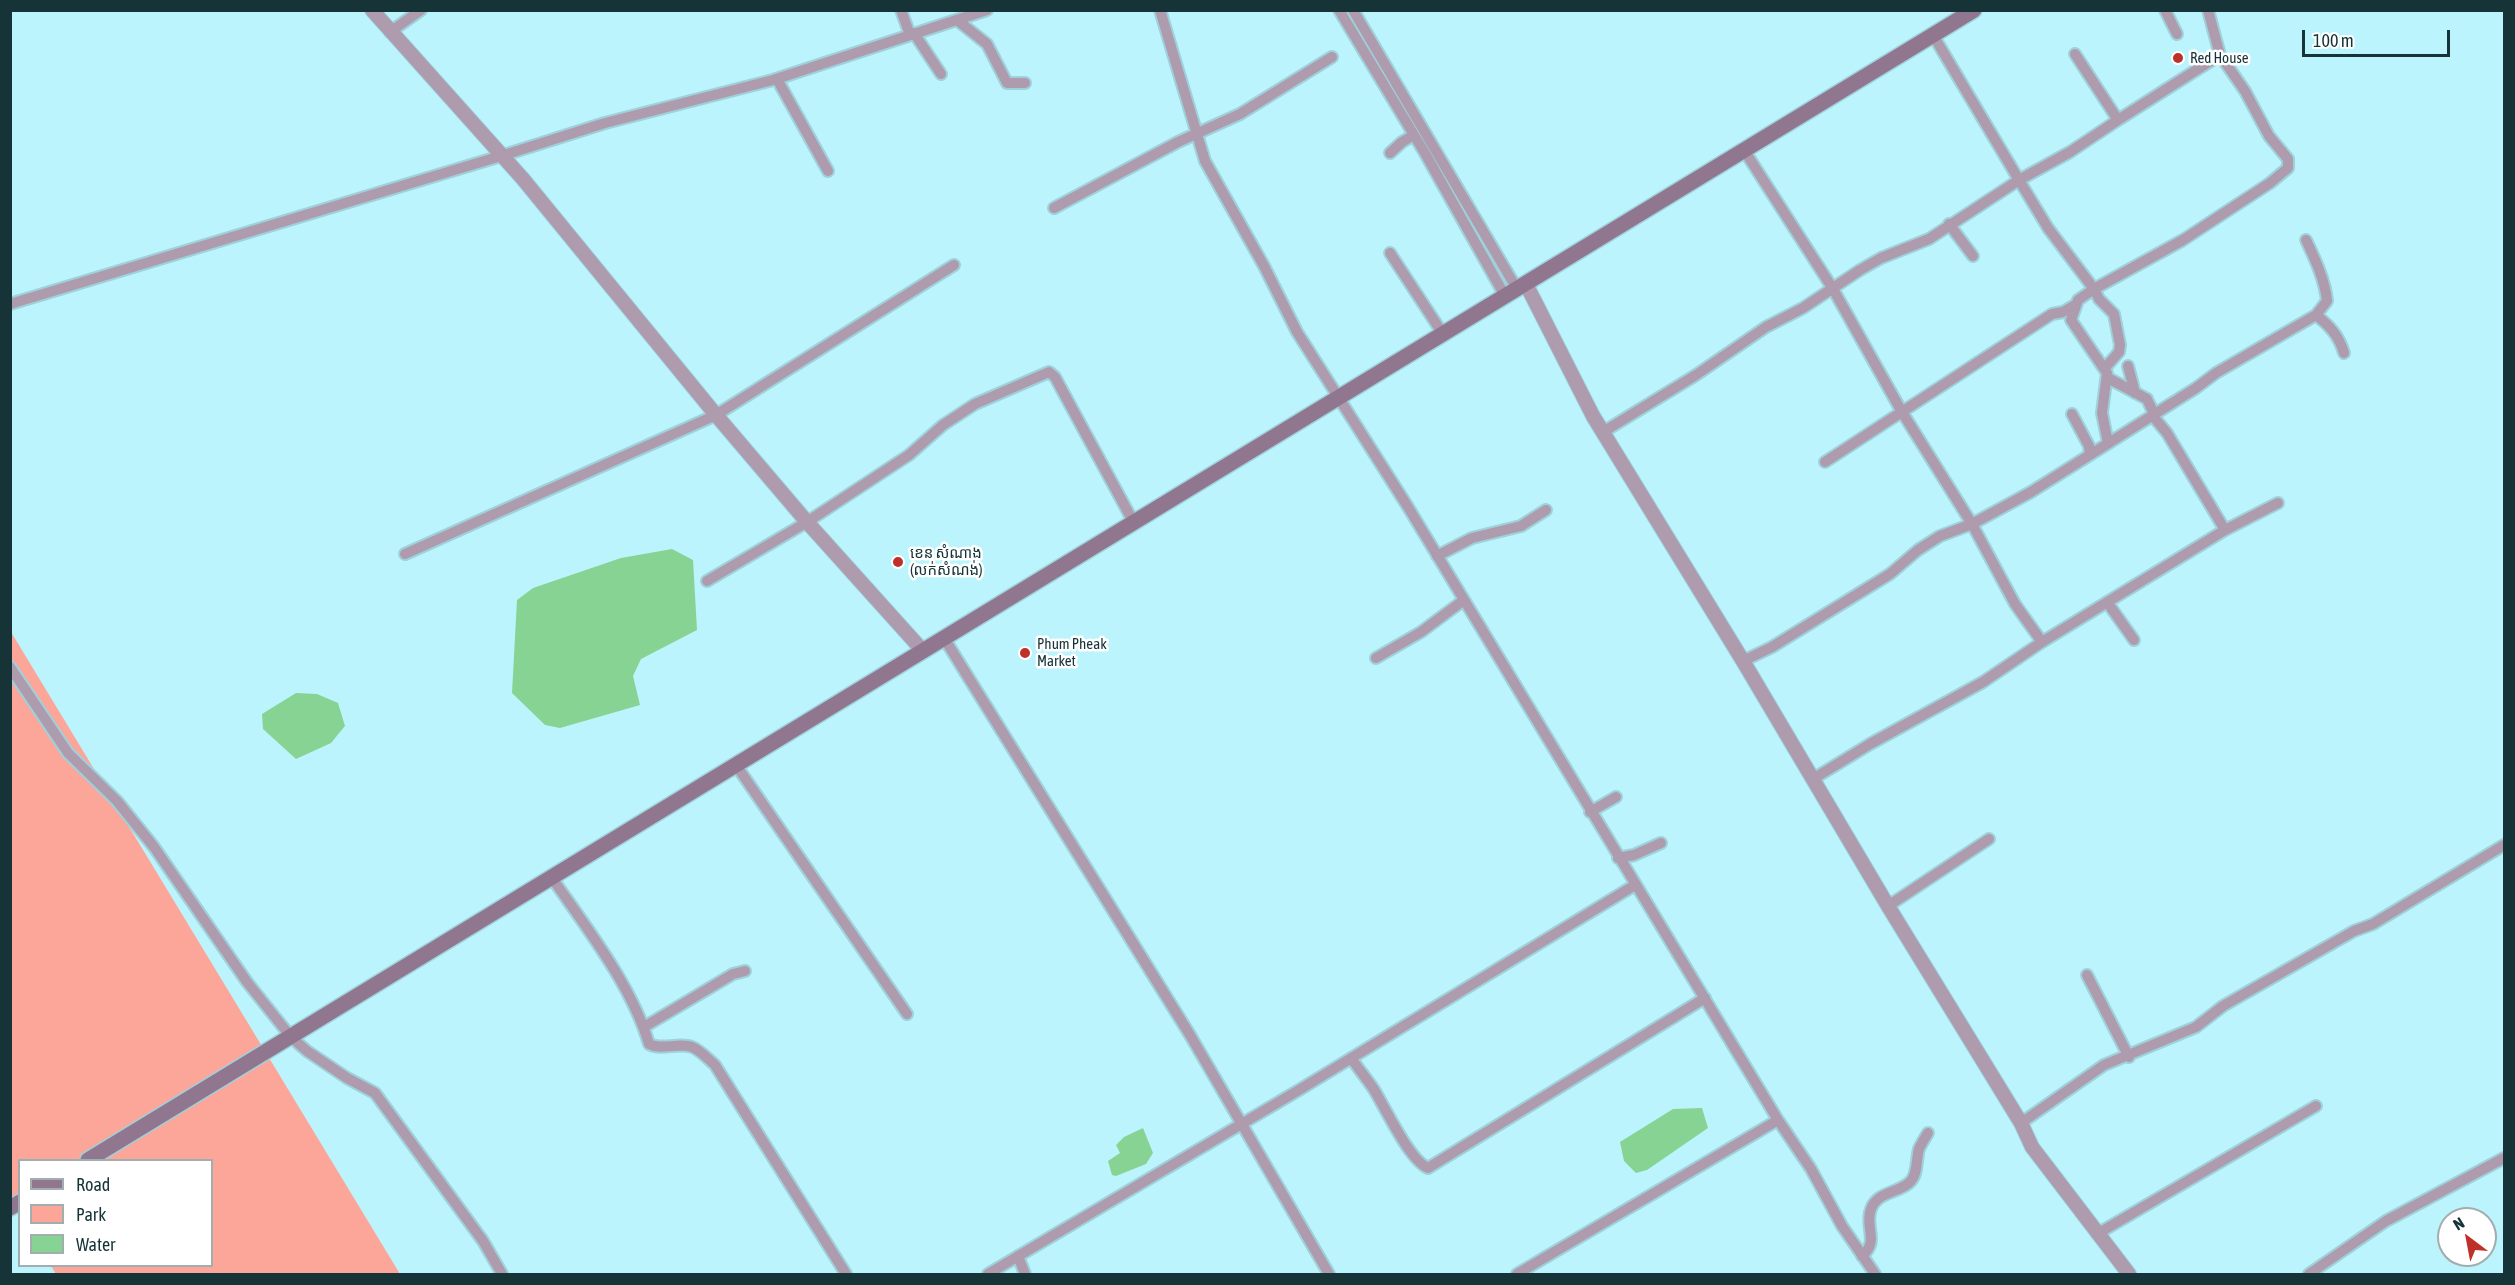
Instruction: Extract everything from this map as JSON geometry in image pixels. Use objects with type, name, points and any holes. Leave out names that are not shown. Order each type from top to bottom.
[{"type":"main road","points":[[91,1159],[1974,10]]},
{"type":"street","points":[[372,10],[523,179],[716,416],[923,651]]},
{"type":"street","points":[[390,32],[422,10]]},
{"type":"street","points":[[901,10],[912,34],[941,74]]},
{"type":"street","points":[[10,304],[605,123],[777,79],[987,10]]},
{"type":"street","points":[[1160,10],[1205,161],[1264,266],[1297,332],[1464,600],[1778,1120],[1811,1168],[1842,1226],[1875,1275]]},
{"type":"street","points":[[1339,10],[1414,135],[1557,348],[1603,432],[2021,1123],[2032,1147],[2129,1275]]},
{"type":"street","points":[[1353,10],[1516,290]]},
{"type":"street","points":[[2165,10],[2177,34]]},
{"type":"street","points":[[1825,462],[2052,314],[2063,312],[2075,305],[2084,294],[2183,240],[2270,183],[2289,165],[2288,159],[2269,136],[2235,76],[2220,55],[2208,10]]},
{"type":"street","points":[[957,20],[987,44],[1007,82],[1025,83]]},
{"type":"street","points":[[1933,35],[2048,228],[2099,299],[2114,314],[2120,345],[2119,352],[2106,373],[2102,414],[2109,443]]},
{"type":"street","points":[[2075,54],[2118,120]]},
{"type":"street","points":[[1603,432],[1696,375],[1766,327],[1833,289],[1881,258],[1929,239],[2019,180],[2070,152],[2220,55]]},
{"type":"street","points":[[1054,208],[1197,133],[1240,114],[1332,57]]},
{"type":"street","points":[[777,79],[828,171]]},
{"type":"street","points":[[1390,153],[1414,135]]},
{"type":"street","points":[[1744,150],[1833,289],[1902,412],[1972,524],[2014,604],[2042,642]]},
{"type":"street","points":[[1949,225],[1973,256]]},
{"type":"street","points":[[1743,661],[1772,647],[1890,574],[1933,540],[1972,524],[2031,492],[2216,373],[2316,315],[2327,301],[2317,262],[2306,240]]},
{"type":"street","points":[[1390,253],[1443,334]]},
{"type":"street","points":[[405,554],[716,416],[954,265]]},
{"type":"street","points":[[2075,305],[2071,320],[2106,373],[2147,399],[2153,415],[2167,433],[2225,530]]},
{"type":"street","points":[[2316,315],[2330,326],[2340,340],[2344,353]]},
{"type":"street","points":[[2128,366],[2135,393]]},
{"type":"street","points":[[707,580],[807,522],[909,455],[942,425],[975,404],[1049,372],[1055,377],[1134,523]]},
{"type":"street","points":[[2072,414],[2089,446],[2090,455]]},
{"type":"street","points":[[1813,779],[1870,744],[1983,682],[2042,642],[2225,530],[2278,503]]},
{"type":"street","points":[[1437,556],[1472,537],[1521,526],[1546,510]]},
{"type":"street","points":[[1376,658],[1422,632],[1464,600]]},
{"type":"street","points":[[2107,602],[2134,640]]},
{"type":"street","points":[[944,638],[1190,1035],[1329,1275]]},
{"type":"street","points":[[10,667],[68,753],[117,801],[148,840],[247,982],[291,1037],[307,1051],[347,1078],[375,1093],[483,1240],[502,1275]]},
{"type":"street","points":[[736,765],[907,1014]]},
{"type":"street","points":[[1590,812],[1616,796]]},
{"type":"street","points":[[1888,906],[1989,839]]},
{"type":"street","points":[[1618,858],[1634,855],[1661,843]]},
{"type":"street","points":[[2021,1123],[2095,1071],[2196,1027],[2223,1006],[2354,932],[2373,924],[2505,845]]},
{"type":"street","points":[[552,878],[605,955],[644,1027],[649,1044],[654,1047],[672,1045],[692,1047],[715,1065],[846,1275]]},
{"type":"street","points":[[988,1275],[1635,885]]},
{"type":"street","points":[[644,1027],[733,974],[745,971]]},
{"type":"street","points":[[2087,975],[2129,1057]]},
{"type":"street","points":[[1351,1058],[1372,1086],[1410,1149],[1422,1165],[1428,1168],[1705,998]]},
{"type":"street","points":[[2097,1234],[2316,1106]]},
{"type":"street","points":[[1518,1275],[1778,1120]]},
{"type":"street","points":[[1862,1256],[1869,1250],[1871,1244],[1870,1211],[1874,1203],[1884,1195],[1910,1183],[1915,1176],[1920,1148],[1928,1133]]},
{"type":"street","points":[[2309,1275],[2386,1221],[2505,1158]]},
{"type":"street","points":[[1018,1256],[1025,1275]]},
{"type":"green space","points":[[11,632],[400,1274],[56,1274],[52,1267],[213,1267],[213,1159],[18,1159],[18,1213],[11,1200]]},
{"type":"water","points":[[672,549],[693,560],[697,630],[641,659],[633,676],[640,705],[560,728],[545,725],[512,693],[517,600],[533,588],[621,558]]},
{"type":"water","points":[[296,693],[317,694],[338,703],[345,726],[331,743],[296,759],[263,729],[262,714]]},
{"type":"water","points":[[1702,1108],[1708,1128],[1647,1170],[1636,1173],[1624,1161],[1620,1142],[1673,1109]]},
{"type":"water","points":[[1143,1128],[1153,1153],[1146,1164],[1116,1176],[1112,1175],[1108,1161],[1120,1153],[1116,1145],[1124,1137]]},
{"type":"place","name":"Red House","points":[[2178,58]]},
{"type":"place","name":"ខេន សំណាង (លក់សំណង់)","points":[[898,562]]},
{"type":"place","name":"Phum Pheak Market","points":[[1025,653]]}]
